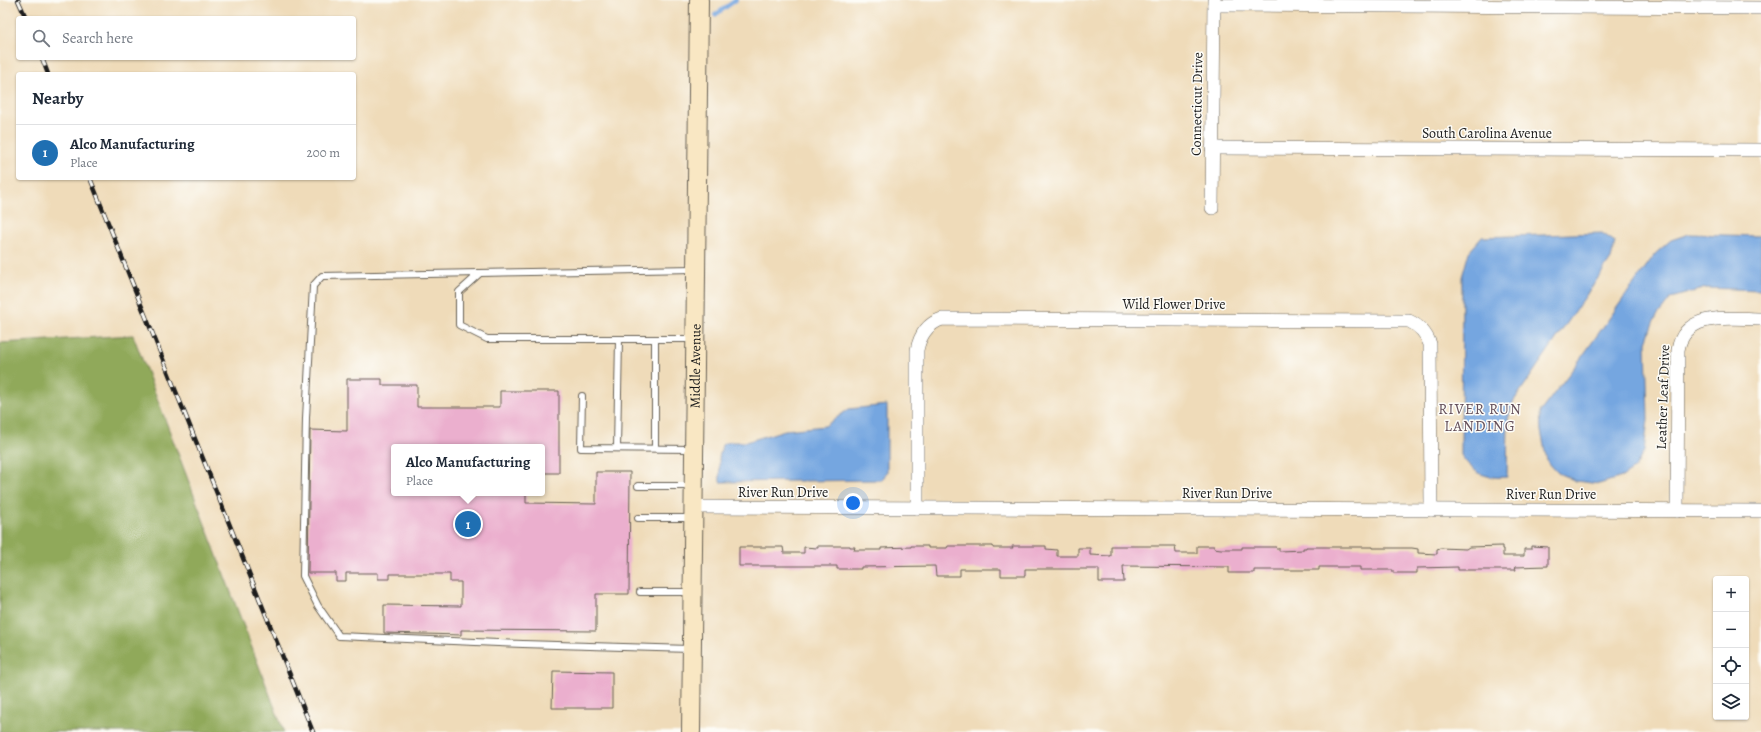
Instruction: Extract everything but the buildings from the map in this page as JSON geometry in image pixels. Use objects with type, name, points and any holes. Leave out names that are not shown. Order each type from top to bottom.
[{"type":"street","name":"Middle Avenue","points":[[691,732],[699,0]]},
{"type":"street","points":[[1214,3],[1761,8]]},
{"type":"street","name":"Connecticut Drive","points":[[1212,208],[1214,3]]},
{"type":"street","name":"South Carolina Avenue","points":[[1212,148],[1761,150]]},
{"type":"street","name":"Wild Flower Drive","points":[[917,508],[917,350],[919,341],[926,328],[932,323],[942,319],[1410,321],[1415,323],[1424,332],[1430,344],[1431,510]]},
{"type":"street","name":"Leather Leaf Drive","points":[[1677,511],[1678,350],[1681,337],[1696,323],[1708,320],[1761,319]]},
{"type":"street","name":"River Run Drive","points":[[693,513],[917,508],[1761,511]]},
{"type":"lane","points":[[692,649],[523,644],[339,636],[318,606],[303,576],[306,418],[313,286],[322,276],[696,269]]},
{"type":"lane","points":[[480,273],[459,292],[460,325],[487,339],[695,339]]},
{"type":"lane","points":[[618,448],[619,339]]},
{"type":"lane","points":[[655,339],[655,448]]},
{"type":"lane","points":[[582,396],[581,448],[694,449]]},
{"type":"lane","points":[[638,486],[694,486]]},
{"type":"lane","points":[[638,518],[693,513]]},
{"type":"lane","points":[[640,592],[692,592]]},
{"type":"green space","points":[[133,335],[284,732],[0,732],[0,343]]},
{"type":"water","points":[[1602,233],[1615,242],[1611,259],[1513,402],[1508,419],[1507,477],[1492,477],[1480,474],[1470,466],[1461,455],[1462,277],[1469,252],[1482,237]]},
{"type":"water","points":[[1689,234],[1761,236],[1761,290],[1706,288],[1671,298],[1654,320],[1646,342],[1648,419],[1644,451],[1635,468],[1622,477],[1599,484],[1576,481],[1558,473],[1547,461],[1541,431],[1540,412],[1581,358],[1655,254],[1671,240]]},
{"type":"water","points":[[887,405],[887,472],[882,480],[720,482],[719,458],[722,445],[729,442],[746,442],[785,430],[825,426],[849,409]]},
{"type":"waterway","points":[[715,15],[736,0]]},
{"type":"railway","points":[[18,0],[25,16]]},
{"type":"railway","points":[[43,60],[47,72]]},
{"type":"railway","points":[[91,180],[313,732]]},
{"type":"place","name":"Alco Manufacturing","points":[[468,524]]},
{"type":"district","name":"RIVER RUN LANDING","points":[[1480,418]]}]
